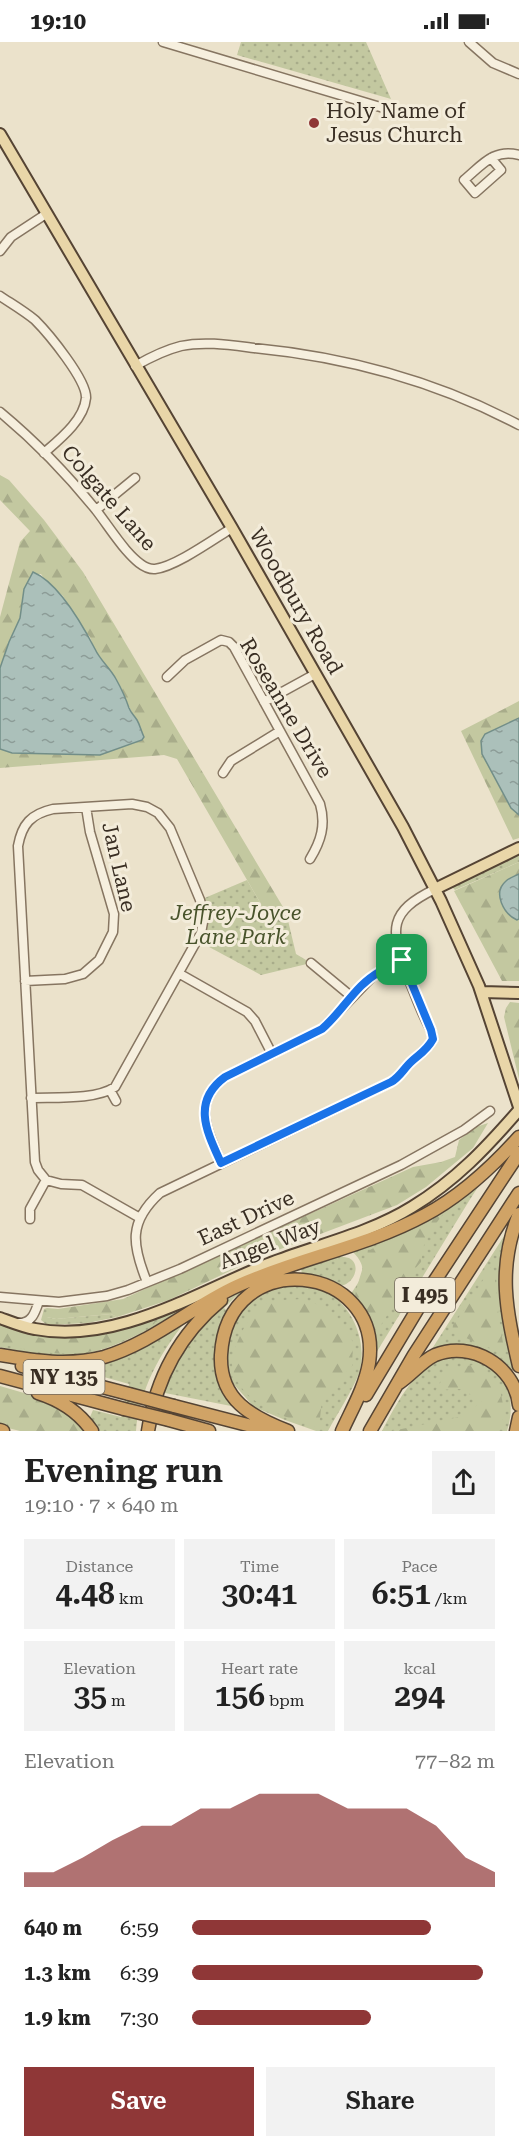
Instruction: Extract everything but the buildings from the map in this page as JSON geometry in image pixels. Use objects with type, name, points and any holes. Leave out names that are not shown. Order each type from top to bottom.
[{"type":"highway","points":[[0,1355],[56,1363],[80,1361],[105,1356],[142,1341],[212,1298],[261,1276],[374,1237],[426,1215],[485,1172],[513,1155],[519,1137]]},
{"type":"highway","name":"I 495","points":[[344,1431],[513,1155]]},
{"type":"highway","name":"I 495","points":[[370,1431],[395,1386],[519,1193]]},
{"type":"highway","points":[[519,1214],[510,1239],[504,1273],[505,1301],[519,1366]]},
{"type":"highway","points":[[148,1431],[157,1390],[165,1369],[178,1347],[209,1310],[261,1276]]},
{"type":"highway","points":[[288,1431],[250,1414],[236,1400],[225,1382],[221,1361],[222,1340],[228,1322],[239,1305],[255,1290],[274,1282],[294,1278],[314,1281],[332,1288],[356,1308],[365,1324],[369,1342],[369,1362],[364,1382],[344,1431]]},
{"type":"highway","points":[[395,1386],[435,1355],[464,1351],[483,1357],[499,1366],[511,1379],[519,1404]]},
{"type":"highway","name":"NY 135","points":[[0,1360],[271,1431]]},
{"type":"highway","points":[[0,1378],[63,1404],[75,1412],[92,1431]]},
{"type":"highway","name":"NY 135","points":[[0,1378],[209,1431]]},
{"type":"highway","points":[[516,1431],[519,1417]]},
{"type":"main road","name":"Woodbury Road","points":[[0,134],[232,528],[369,766],[435,889],[482,992],[519,1108]]},
{"type":"main road","points":[[435,889],[519,848]]},
{"type":"main road","points":[[482,992],[519,993]]},
{"type":"main road","name":"Angel Way","points":[[1,1318],[46,1331],[94,1329],[145,1317],[254,1269],[387,1221],[452,1179],[472,1162],[519,1108]]},
{"type":"street","points":[[163,42],[397,112]]},
{"type":"street","points":[[469,42],[493,63],[519,74]]},
{"type":"street","points":[[491,158],[502,152],[519,155]]},
{"type":"street","points":[[0,251],[11,237],[46,214]]},
{"type":"street","points":[[0,297],[36,321],[72,367],[85,391],[84,408],[80,416],[44,453]]},
{"type":"street","points":[[135,366],[168,350],[194,345],[228,345],[302,353],[400,376],[468,401],[519,425]]},
{"type":"street","name":"Colgate Lane","points":[[0,412],[66,474],[126,551],[142,566],[154,570],[177,561],[232,528]]},
{"type":"street","points":[[96,510],[135,478]]},
{"type":"street","name":"Roseanne Drive","points":[[167,677],[185,660],[221,640],[229,642],[234,647],[315,792],[322,812],[322,836],[310,859]]},
{"type":"street","points":[[264,702],[315,674]]},
{"type":"street","points":[[223,773],[231,761],[280,731]]},
{"type":"street","points":[[31,1098],[84,1095],[115,1087],[201,933],[204,917],[200,900],[170,828],[158,813],[142,805],[86,807],[42,812],[29,819],[20,834],[18,859],[31,1098],[35,1162],[46,1180],[61,1184],[82,1185],[140,1218]]},
{"type":"street","name":"Jan Lane","points":[[25,981],[65,979],[82,974],[99,960],[113,932],[114,914],[90,832],[86,807]]},
{"type":"street","points":[[147,1282],[135,1254],[135,1234],[140,1218],[160,1193],[391,1082],[426,1051],[433,1039],[431,1030],[395,939],[397,921],[403,911],[435,889]]},
{"type":"street","points":[[221,1163],[208,1133],[205,1119],[205,1107],[214,1087],[225,1077],[322,1029],[373,976],[402,960]]},
{"type":"street","points":[[311,963],[352,997]]},
{"type":"street","points":[[180,974],[247,1012],[255,1021],[272,1054]]},
{"type":"street","points":[[110,1090],[116,1101]]},
{"type":"street","name":"East Drive","points":[[0,1297],[39,1301],[80,1300],[128,1290],[180,1269],[400,1165],[464,1130],[490,1111]]},
{"type":"street","points":[[30,1219],[30,1209],[46,1180]]},
{"type":"street","points":[[39,1301],[39,1318],[46,1331]]},
{"type":"street","points":[[16,1324],[26,1323],[32,1318],[39,1301]]},
{"type":"green space","points":[[241,42],[366,42],[391,99],[237,55]]},
{"type":"green space","points":[[0,475],[9,480],[44,520],[83,572],[286,912],[265,911],[177,759],[164,755],[0,768],[0,749],[12,753],[100,755],[143,737],[116,678],[95,651],[90,637],[81,627],[63,596],[47,583],[41,574],[37,574],[23,597],[20,618],[0,668],[0,617],[20,542],[30,531],[0,500]]},
{"type":"green space","points":[[519,701],[519,718],[485,734],[482,754],[511,808],[519,815],[519,838],[513,840],[461,731]]},
{"type":"green space","points":[[519,853],[519,862],[455,890],[453,888],[453,886]]},
{"type":"green space","points":[[519,862],[519,981],[502,981],[454,891]]},
{"type":"green space","name":"Jeffrey-Joyce Lane Park","points":[[247,880],[265,911],[286,912],[296,954],[311,963],[261,975],[198,941],[201,933],[200,900]]},
{"type":"green space","points":[[510,1002],[519,1003],[519,1079],[504,1017]]},
{"type":"green space","points":[[488,1123],[473,1148],[426,1187],[397,1205],[257,1258],[169,1300],[117,1317],[111,1314],[56,1319],[47,1317],[47,1308],[58,1309],[123,1299],[413,1167],[455,1157],[459,1140],[476,1127]]},
{"type":"green space","points":[[478,1187],[373,1358],[350,1295],[359,1282],[362,1266],[350,1249]]},
{"type":"green space","points":[[447,1209],[431,1230],[424,1245],[421,1262],[412,1272],[403,1291],[377,1331],[355,1298],[368,1251]]},
{"type":"green space","points":[[506,1233],[516,1369],[509,1371],[496,1358],[430,1352]]},
{"type":"green space","points":[[339,1256],[349,1258],[356,1268],[354,1276],[344,1285],[302,1274],[301,1269],[312,1263]]},
{"type":"green space","points":[[491,1267],[494,1270],[504,1349],[484,1346],[452,1333],[453,1325]]},
{"type":"green space","points":[[290,1282],[315,1287],[329,1293],[348,1311],[359,1335],[361,1360],[359,1373],[328,1431],[316,1431],[254,1407],[230,1380],[225,1349],[237,1313],[266,1289]]},
{"type":"green space","points":[[250,1285],[224,1308],[227,1311],[220,1325],[215,1350],[218,1371],[236,1407],[160,1392],[180,1348],[221,1304]]},
{"type":"green space","points":[[206,1295],[123,1342],[87,1353],[51,1356],[0,1347],[0,1322],[74,1333]]},
{"type":"green space","points":[[302,1299],[322,1306],[344,1328],[353,1342],[352,1366],[322,1399],[319,1428],[261,1405],[245,1392],[232,1367],[238,1340],[256,1310],[270,1302]]},
{"type":"green space","points":[[47,1308],[47,1317],[56,1319],[111,1314],[117,1317],[87,1323],[47,1325],[41,1320],[44,1309]]},
{"type":"green space","points":[[173,1312],[120,1342],[91,1352],[60,1354],[0,1344],[0,1326],[47,1340],[124,1329]]},
{"type":"green space","points":[[185,1322],[160,1359],[146,1386],[136,1431],[98,1431],[90,1417],[93,1410],[121,1417],[129,1384],[61,1365],[96,1361]]},
{"type":"green space","points":[[464,1355],[487,1363],[501,1376],[511,1402],[507,1431],[382,1431],[406,1390],[421,1372],[440,1359]]},
{"type":"green space","points":[[479,1364],[500,1389],[505,1415],[497,1431],[392,1431],[459,1417],[482,1402],[461,1389],[436,1390],[448,1369]]},
{"type":"green space","points":[[0,1386],[48,1400],[70,1413],[85,1431],[20,1431],[0,1426]]},
{"type":"water","points":[[33,572],[52,585],[77,617],[97,653],[118,682],[139,724],[144,737],[142,740],[100,755],[12,753],[0,749],[0,668],[20,618],[24,589]]},
{"type":"water","points":[[519,718],[519,815],[511,808],[482,754],[481,741],[485,734]]},
{"type":"water","points":[[519,874],[519,919],[517,920],[501,903],[500,891],[506,881]]},
{"type":"place","name":"Holy Name of Jesus Church","points":[[314,123]]},
{"type":"route","points":[[402,960],[431,1030],[433,1039],[426,1051],[391,1082],[221,1163],[208,1133],[205,1119],[205,1107],[214,1087],[225,1077],[322,1029],[334,1019],[360,987],[383,969],[402,960]]}]
